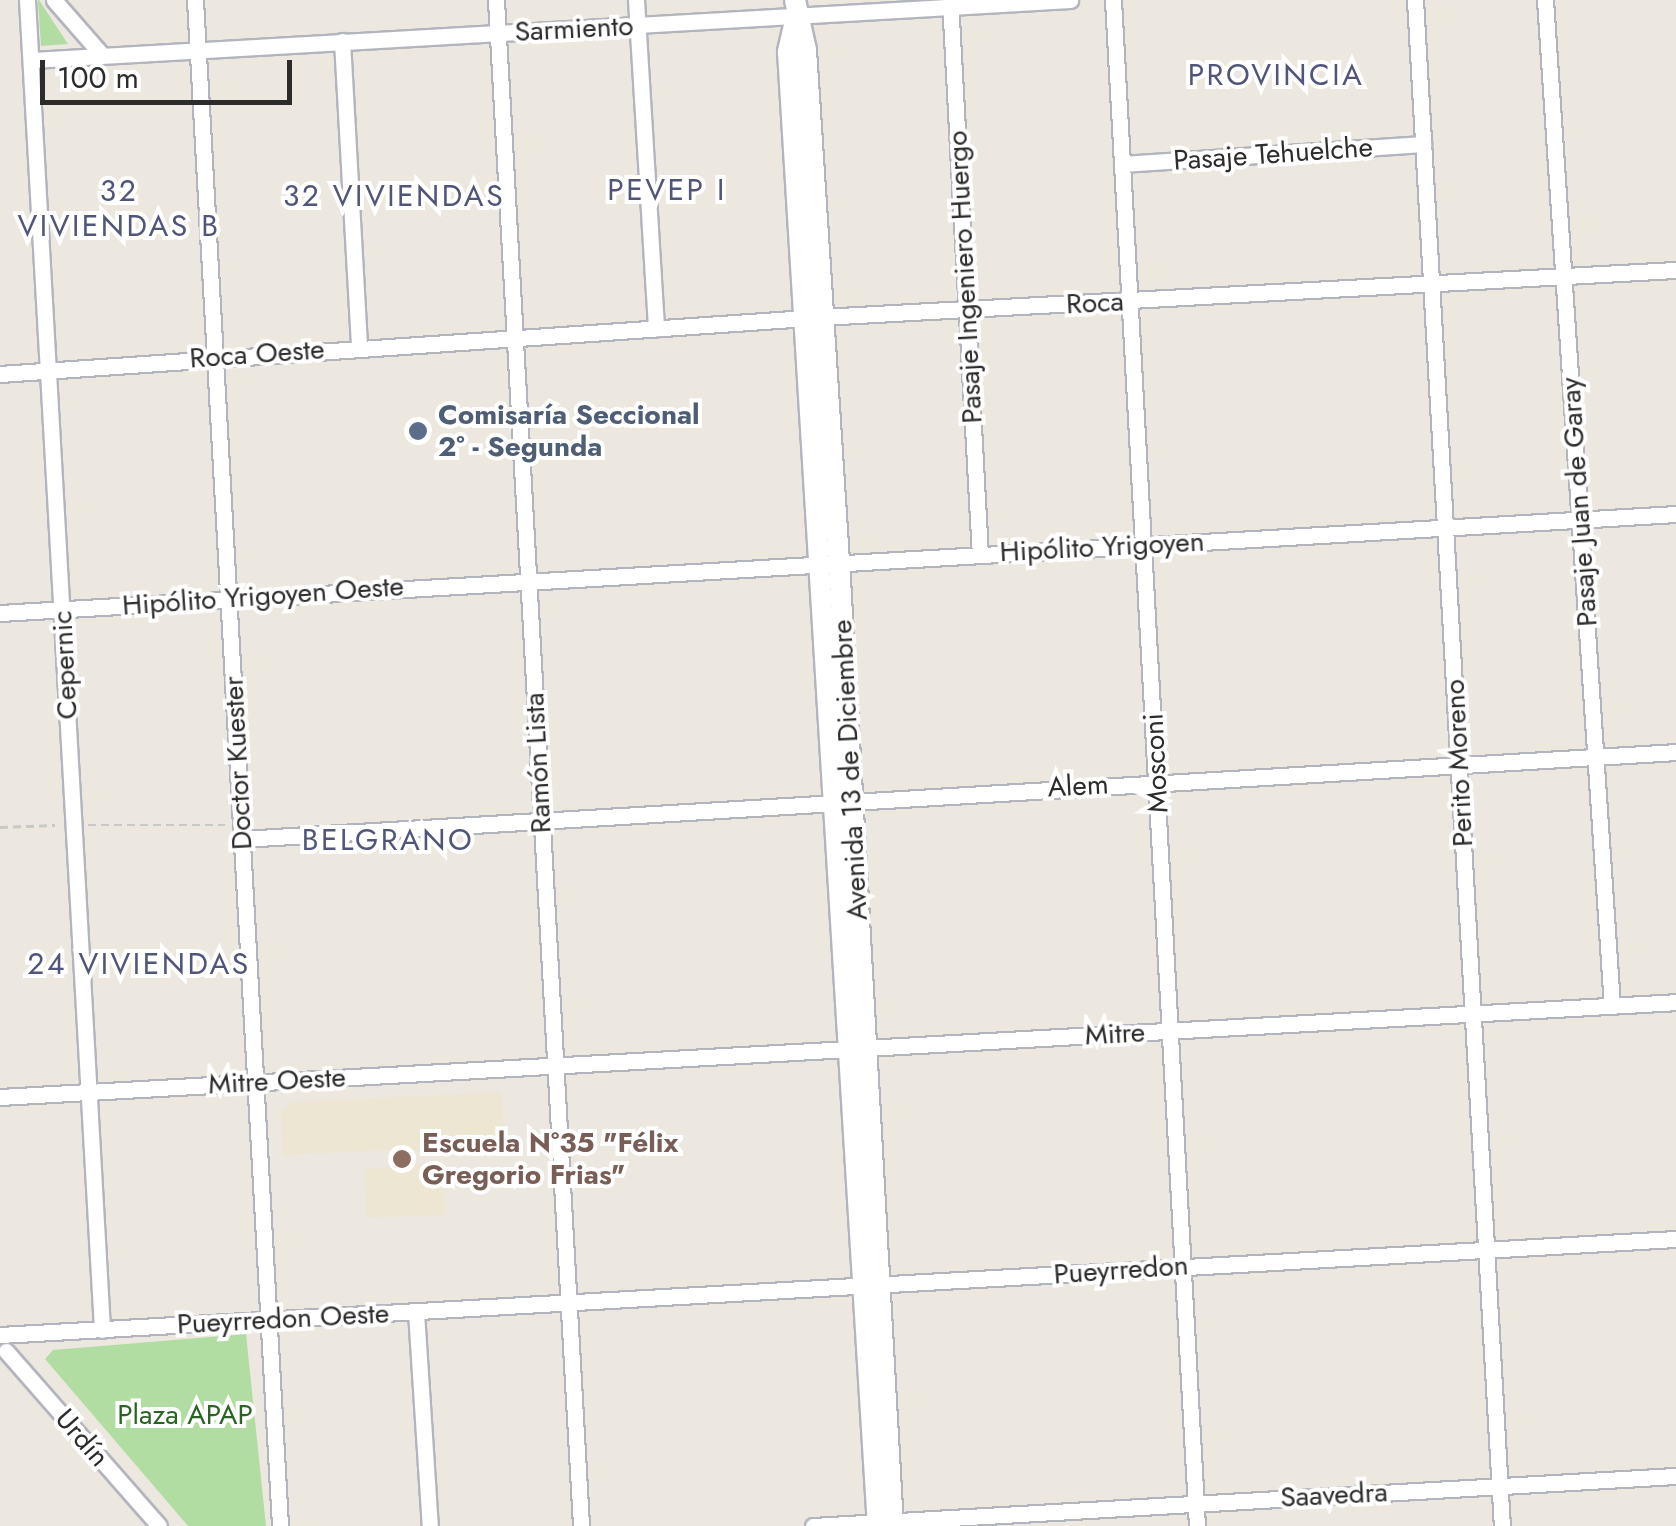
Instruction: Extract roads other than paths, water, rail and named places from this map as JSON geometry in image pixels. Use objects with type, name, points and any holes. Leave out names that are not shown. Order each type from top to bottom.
[{"type":"street","name":"Cepernic","points":[[28,0],[102,1330]]},
{"type":"street","points":[[54,0],[102,55]]},
{"type":"street","name":"Doctor Kuester","points":[[195,0],[280,1526]]},
{"type":"street","name":"Ramón Lista","points":[[496,0],[580,1526]]},
{"type":"street","points":[[636,0],[656,328]]},
{"type":"street","name":"Sarmiento","points":[[32,60],[637,26],[796,8],[1070,0]]},
{"type":"street","name":"Mosconi","points":[[1113,0],[1197,1526]]},
{"type":"street","name":"Perito Moreno","points":[[1415,0],[1502,1526]]},
{"type":"street","name":"Pasaje Juan de Garay","points":[[1545,0],[1612,1005]]},
{"type":"street","name":"Pasaje Ingeniero Huergo","points":[[951,4],[980,555]]},
{"type":"street","name":"Avenida 13 de Diciembre","points":[[796,8],[788,52],[829,562],[885,1523]]},
{"type":"street","points":[[342,40],[359,346]]},
{"type":"street","name":"Pasaje Tehuelche","points":[[1122,164],[1423,144]]},
{"type":"street","name":"Roca","points":[[514,337],[1676,270]]},
{"type":"street","name":"Roca Oeste","points":[[0,374],[514,337]]},
{"type":"street","name":"Hipólito Yrigoyen","points":[[527,578],[1676,514]]},
{"type":"street","name":"Hipólito Yrigoyen Oeste","points":[[0,614],[527,578]]},
{"type":"street","name":"Alem","points":[[242,832],[541,819],[1676,752]]},
{"type":"street","name":"Mitre","points":[[555,1068],[1676,1002]]},
{"type":"street","name":"Mitre Oeste","points":[[0,1097],[555,1068]]},
{"type":"street","name":"Pueyrredon","points":[[566,1304],[1676,1239]]},
{"type":"street","name":"Pueyrredon Oeste","points":[[4,1344],[102,1330],[266,1318],[566,1304]]},
{"type":"street","points":[[416,1312],[430,1526]]},
{"type":"street","name":"Urdín","points":[[4,1344],[158,1526]]},
{"type":"street","name":"Saavedra","points":[[813,1526],[1045,1518],[1196,1504],[1676,1476]]},
{"type":"place","name":"Comisaría Seccional 2º - Segunda","points":[[418,431]]},
{"type":"place","name":"Escuela N°35 \"Félix Gregorio Frias\"","points":[[402,1159]]},
{"type":"district","name":"PROVINCIA","points":[[1276,75]]},
{"type":"district","name":"PEVEP I","points":[[667,190]]},
{"type":"district","name":"32 VIVIENDAS","points":[[394,196]]},
{"type":"district","name":"32 VIVIENDAS B","points":[[119,208]]},
{"type":"district","name":"BELGRANO","points":[[388,840]]},
{"type":"district","name":"24 VIVIENDAS","points":[[139,964]]},
{"type":"park label","name":"Plaza APAP","points":[[185,1415]]}]
